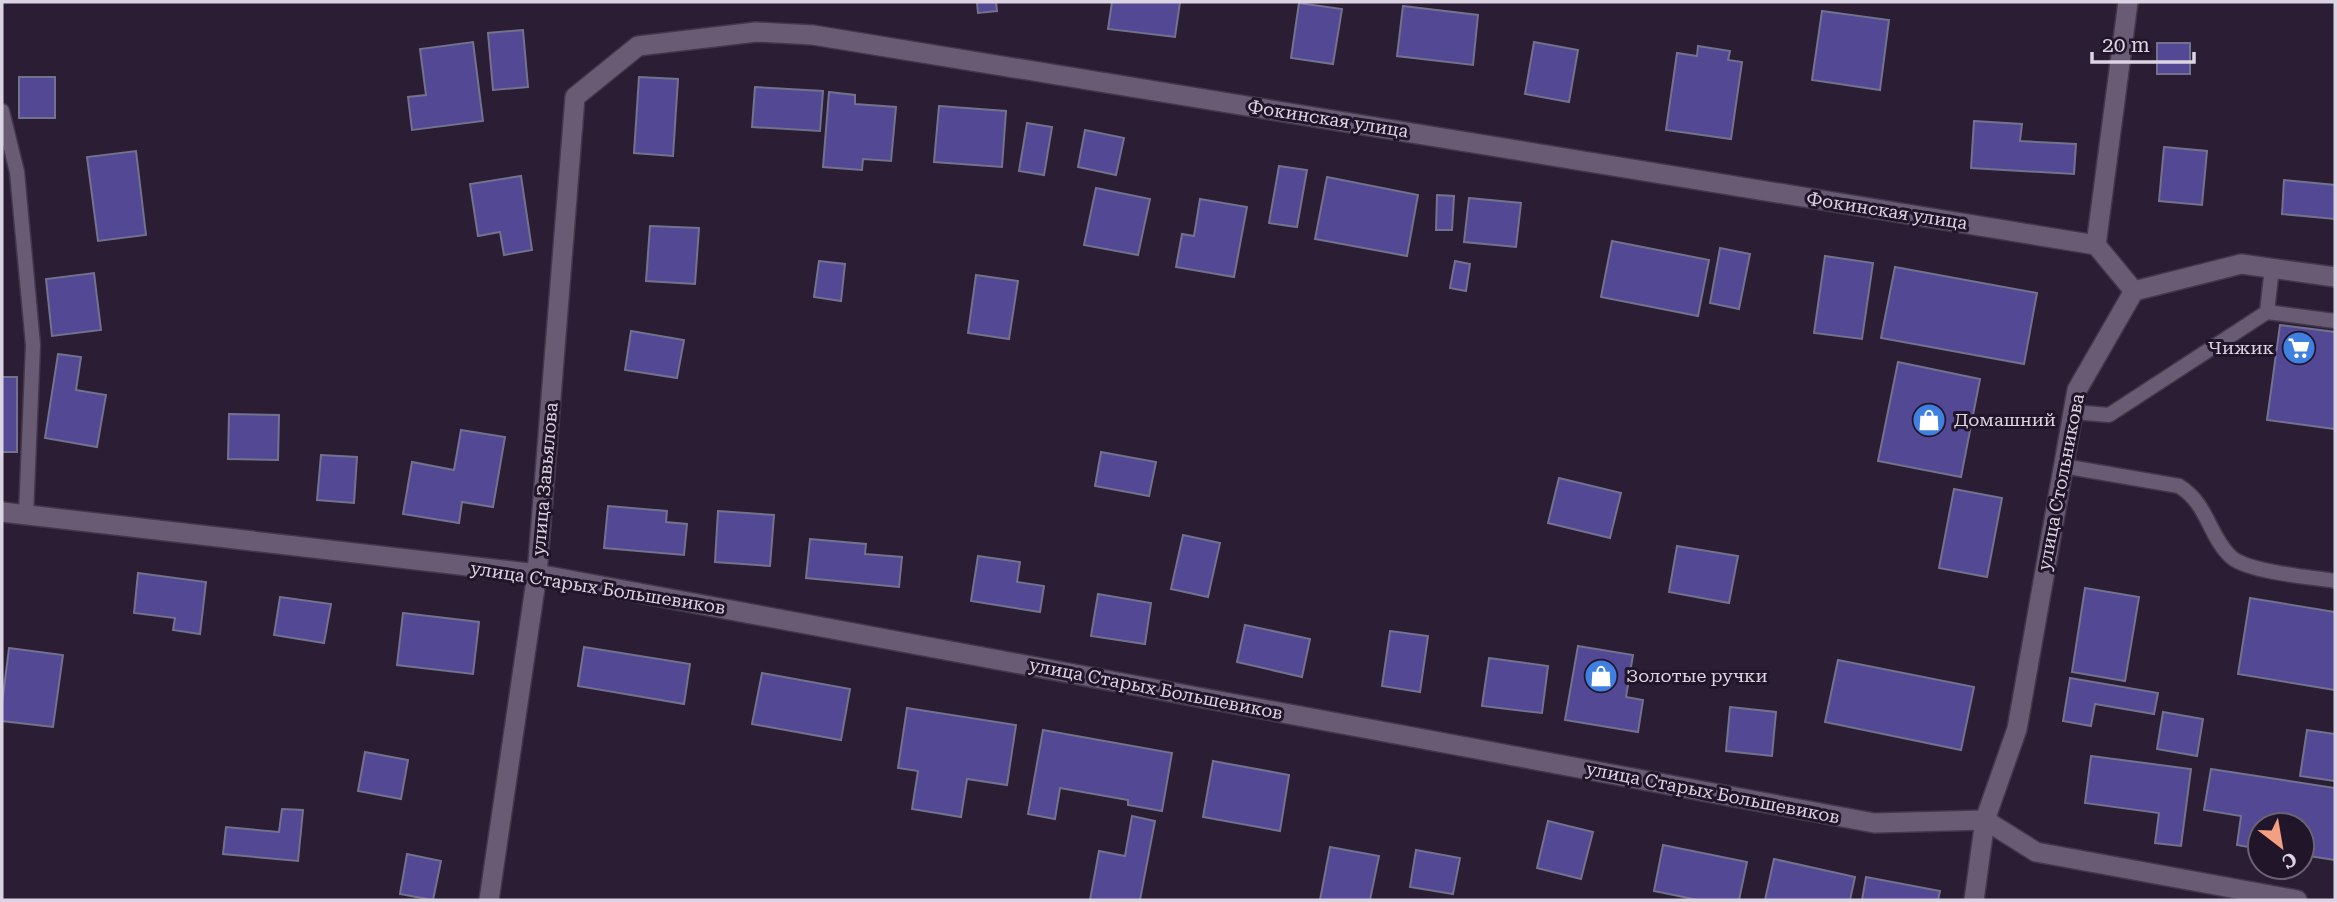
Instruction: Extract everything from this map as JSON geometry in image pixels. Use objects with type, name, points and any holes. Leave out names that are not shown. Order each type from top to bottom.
[{"type":"street","points":[[2128,2],[2096,245],[2134,291],[2241,264],[2335,277]]},
{"type":"street","name":"Фокинская улица","points":[[575,97],[638,46],[756,32],[813,35],[2096,245]]},
{"type":"street","name":"улица Завьялова","points":[[489,900],[537,574],[575,97]]},
{"type":"street","name":"улица Стольникова","points":[[1974,900],[1985,820],[2017,729],[2077,390],[2134,291]]},
{"type":"street","name":"улица Старых Большевиков","points":[[2,512],[537,574],[1874,823],[1985,820]]},
{"type":"street","points":[[1985,820],[2036,852],[2297,900]]},
{"type":"lane","points":[[2,111],[17,172],[33,345],[26,515]]},
{"type":"lane","points":[[2267,312],[2272,268]]},
{"type":"lane","points":[[2073,412],[2109,415],[2267,312],[2335,321]]},
{"type":"lane","points":[[2063,466],[2179,486],[2196,499],[2222,545],[2239,563],[2335,581]]},
{"type":"building","points":[[977,2],[996,2],[997,11],[978,13]]},
{"type":"building","points":[[1112,2],[1180,2],[1175,37],[1108,29]]},
{"type":"building","points":[[1299,3],[1342,9],[1333,64],[1291,58]]},
{"type":"building","points":[[1403,6],[1478,15],[1473,65],[1397,56]]},
{"type":"building","points":[[1822,11],[1889,20],[1880,90],[1812,80]]},
{"type":"building","points":[[523,30],[528,87],[493,90],[488,33]]},
{"type":"building","points":[[473,42],[483,121],[412,130],[408,97],[426,95],[420,49]]},
{"type":"building","points":[[1534,42],[1578,50],[1569,102],[1525,94]]},
{"type":"building","points":[[2157,43],[2190,43],[2190,74],[2157,74]]},
{"type":"building","points":[[1698,46],[1730,51],[1728,60],[1742,62],[1731,139],[1666,130],[1677,53],[1697,56]]},
{"type":"building","points":[[19,77],[55,77],[55,118],[19,118]]},
{"type":"building","points":[[639,77],[678,79],[673,156],[634,153]]},
{"type":"building","points":[[755,87],[823,91],[820,131],[752,127]]},
{"type":"building","points":[[829,92],[855,95],[855,104],[896,107],[891,161],[863,159],[862,170],[823,167]]},
{"type":"building","points":[[939,106],[1006,111],[1002,167],[934,162]]},
{"type":"building","points":[[1974,121],[2022,124],[2020,141],[2076,144],[2074,174],[1971,168]]},
{"type":"building","points":[[1027,123],[1052,127],[1044,175],[1019,171]]},
{"type":"building","points":[[1085,130],[1124,138],[1116,175],[1078,167]]},
{"type":"building","points":[[2164,147],[2207,151],[2202,205],[2159,201]]},
{"type":"building","points":[[136,151],[146,235],[98,241],[87,157]]},
{"type":"building","points":[[1279,166],[1307,170],[1297,227],[1269,223]]},
{"type":"building","points":[[521,176],[532,250],[504,255],[500,232],[478,236],[470,184]]},
{"type":"building","points":[[1327,177],[1418,195],[1407,256],[1315,239]]},
{"type":"building","points":[[2284,180],[2335,185],[2335,219],[2282,214]]},
{"type":"building","points":[[1096,188],[1150,199],[1138,255],[1084,245]]},
{"type":"building","points":[[1437,195],[1454,196],[1452,230],[1436,230]]},
{"type":"building","points":[[1469,198],[1521,203],[1516,247],[1464,242]]},
{"type":"building","points":[[1200,199],[1247,207],[1234,277],[1176,267],[1182,234],[1194,236]]},
{"type":"building","points":[[650,226],[699,228],[695,284],[646,281]]},
{"type":"building","points":[[1612,241],[1709,260],[1698,316],[1601,297]]},
{"type":"building","points":[[1720,248],[1750,254],[1739,309],[1710,303]]},
{"type":"building","points":[[1825,256],[1873,263],[1862,339],[1814,333]]},
{"type":"building","points":[[819,261],[845,264],[841,301],[814,297]]},
{"type":"building","points":[[1455,261],[1470,264],[1466,291],[1450,288]]},
{"type":"building","points":[[1895,267],[2037,293],[2024,364],[1881,338]]},
{"type":"building","points":[[94,273],[101,330],[52,336],[46,279]]},
{"type":"building","points":[[976,275],[1018,281],[1009,339],[968,333]]},
{"type":"building","points":[[2280,325],[2335,332],[2335,429],[2267,420]]},
{"type":"building","points":[[631,331],[684,340],[677,378],[625,370]]},
{"type":"building","points":[[58,354],[81,357],[76,390],[106,395],[97,447],[45,438]]},
{"type":"building","name":"Домашний","points":[[1898,362],[1980,379],[1961,477],[1878,461]]},
{"type":"building","points":[[2,377],[17,377],[17,452],[2,452]]},
{"type":"building","points":[[229,414],[279,415],[278,460],[228,459]]},
{"type":"building","points":[[461,430],[505,437],[493,507],[462,502],[459,523],[403,514],[412,462],[454,470]]},
{"type":"building","points":[[1101,452],[1156,462],[1149,496],[1095,486]]},
{"type":"building","points":[[321,455],[357,457],[354,503],[317,500]]},
{"type":"building","points":[[1559,478],[1621,493],[1610,538],[1548,523]]},
{"type":"building","points":[[1954,489],[2002,498],[1987,577],[1939,568]]},
{"type":"building","points":[[608,506],[667,511],[666,522],[687,524],[684,555],[604,548]]},
{"type":"building","points":[[718,511],[774,515],[770,566],[715,562]]},
{"type":"building","points":[[1183,535],[1220,543],[1208,597],[1171,589]]},
{"type":"building","points":[[810,539],[866,544],[865,554],[902,557],[899,587],[806,578]]},
{"type":"building","points":[[1677,546],[1738,556],[1729,603],[1669,592]]},
{"type":"building","points":[[978,556],[1020,562],[1017,582],[1044,586],[1040,612],[971,601]]},
{"type":"building","points":[[138,573],[206,582],[200,634],[173,630],[175,618],[134,613]]},
{"type":"building","points":[[2085,588],[2139,597],[2125,681],[2072,672]]},
{"type":"building","points":[[1098,594],[1151,603],[1145,644],[1091,636]]},
{"type":"building","points":[[280,597],[331,604],[324,643],[274,635]]},
{"type":"building","points":[[2250,598],[2335,612],[2335,690],[2238,674]]},
{"type":"building","points":[[403,613],[479,622],[473,674],[397,665]]},
{"type":"building","points":[[1245,625],[1310,639],[1302,677],[1237,662]]},
{"type":"building","points":[[1390,631],[1428,636],[1420,692],[1382,686]]},
{"type":"building","name":"Золотые ручки","points":[[1578,646],[1633,655],[1626,697],[1643,700],[1638,732],[1565,720]]},
{"type":"building","points":[[584,647],[690,664],[684,704],[578,686]]},
{"type":"building","points":[[9,648],[63,655],[53,727],[2,721]]},
{"type":"building","points":[[1489,658],[1548,666],[1542,713],[1482,706]]},
{"type":"building","points":[[1838,660],[1974,687],[1961,750],[1825,722]]},
{"type":"building","points":[[762,673],[850,689],[841,740],[752,724]]},
{"type":"building","points":[[2070,678],[2158,693],[2154,714],[2095,704],[2091,726],[2063,721]]},
{"type":"building","points":[[1730,707],[1776,712],[1772,756],[1726,751]]},
{"type":"building","points":[[907,708],[1016,725],[1007,785],[967,779],[961,817],[912,809],[918,771],[898,768]]},
{"type":"building","points":[[2163,712],[2203,719],[2197,756],[2157,749]]},
{"type":"building","points":[[1043,730],[1172,753],[1162,811],[1128,805],[1128,800],[1060,788],[1055,819],[1028,814]]},
{"type":"building","points":[[2307,730],[2335,734],[2335,781],[2300,776]]},
{"type":"building","points":[[365,752],[408,760],[401,799],[358,791]]},
{"type":"building","points":[[2091,756],[2191,769],[2181,846],[2155,843],[2159,813],[2085,803]]},
{"type":"building","points":[[1213,761],[1289,775],[1280,831],[1203,817]]},
{"type":"building","points":[[2211,769],[2335,788],[2335,860],[2316,857],[2316,811],[2246,811],[2246,847],[2237,845],[2241,816],[2204,810]]},
{"type":"building","points":[[282,809],[303,810],[298,861],[223,854],[226,827],[279,832]]},
{"type":"building","points":[[1132,816],[1155,821],[1140,900],[1090,900],[1099,851],[1125,856]]},
{"type":"building","points":[[1548,821],[1593,832],[1581,879],[1537,868]]},
{"type":"building","points":[[1663,845],[1747,862],[1739,900],[1698,900],[1654,891]]},
{"type":"building","points":[[1330,847],[1379,856],[1370,900],[1320,900]]},
{"type":"building","points":[[1416,850],[1460,858],[1453,894],[1410,887]]},
{"type":"building","points":[[407,854],[441,861],[433,900],[400,894]]},
{"type":"building","points":[[1774,859],[1855,877],[1850,900],[1765,900]]},
{"type":"building","points":[[1866,877],[1940,891],[1938,900],[1862,900]]},
{"type":"place","name":"Чижик","points":[[2299,348]]},
{"type":"place","name":"Домашний","points":[[1929,420]]},
{"type":"place","name":"Золотые ручки","points":[[1601,676]]}]
